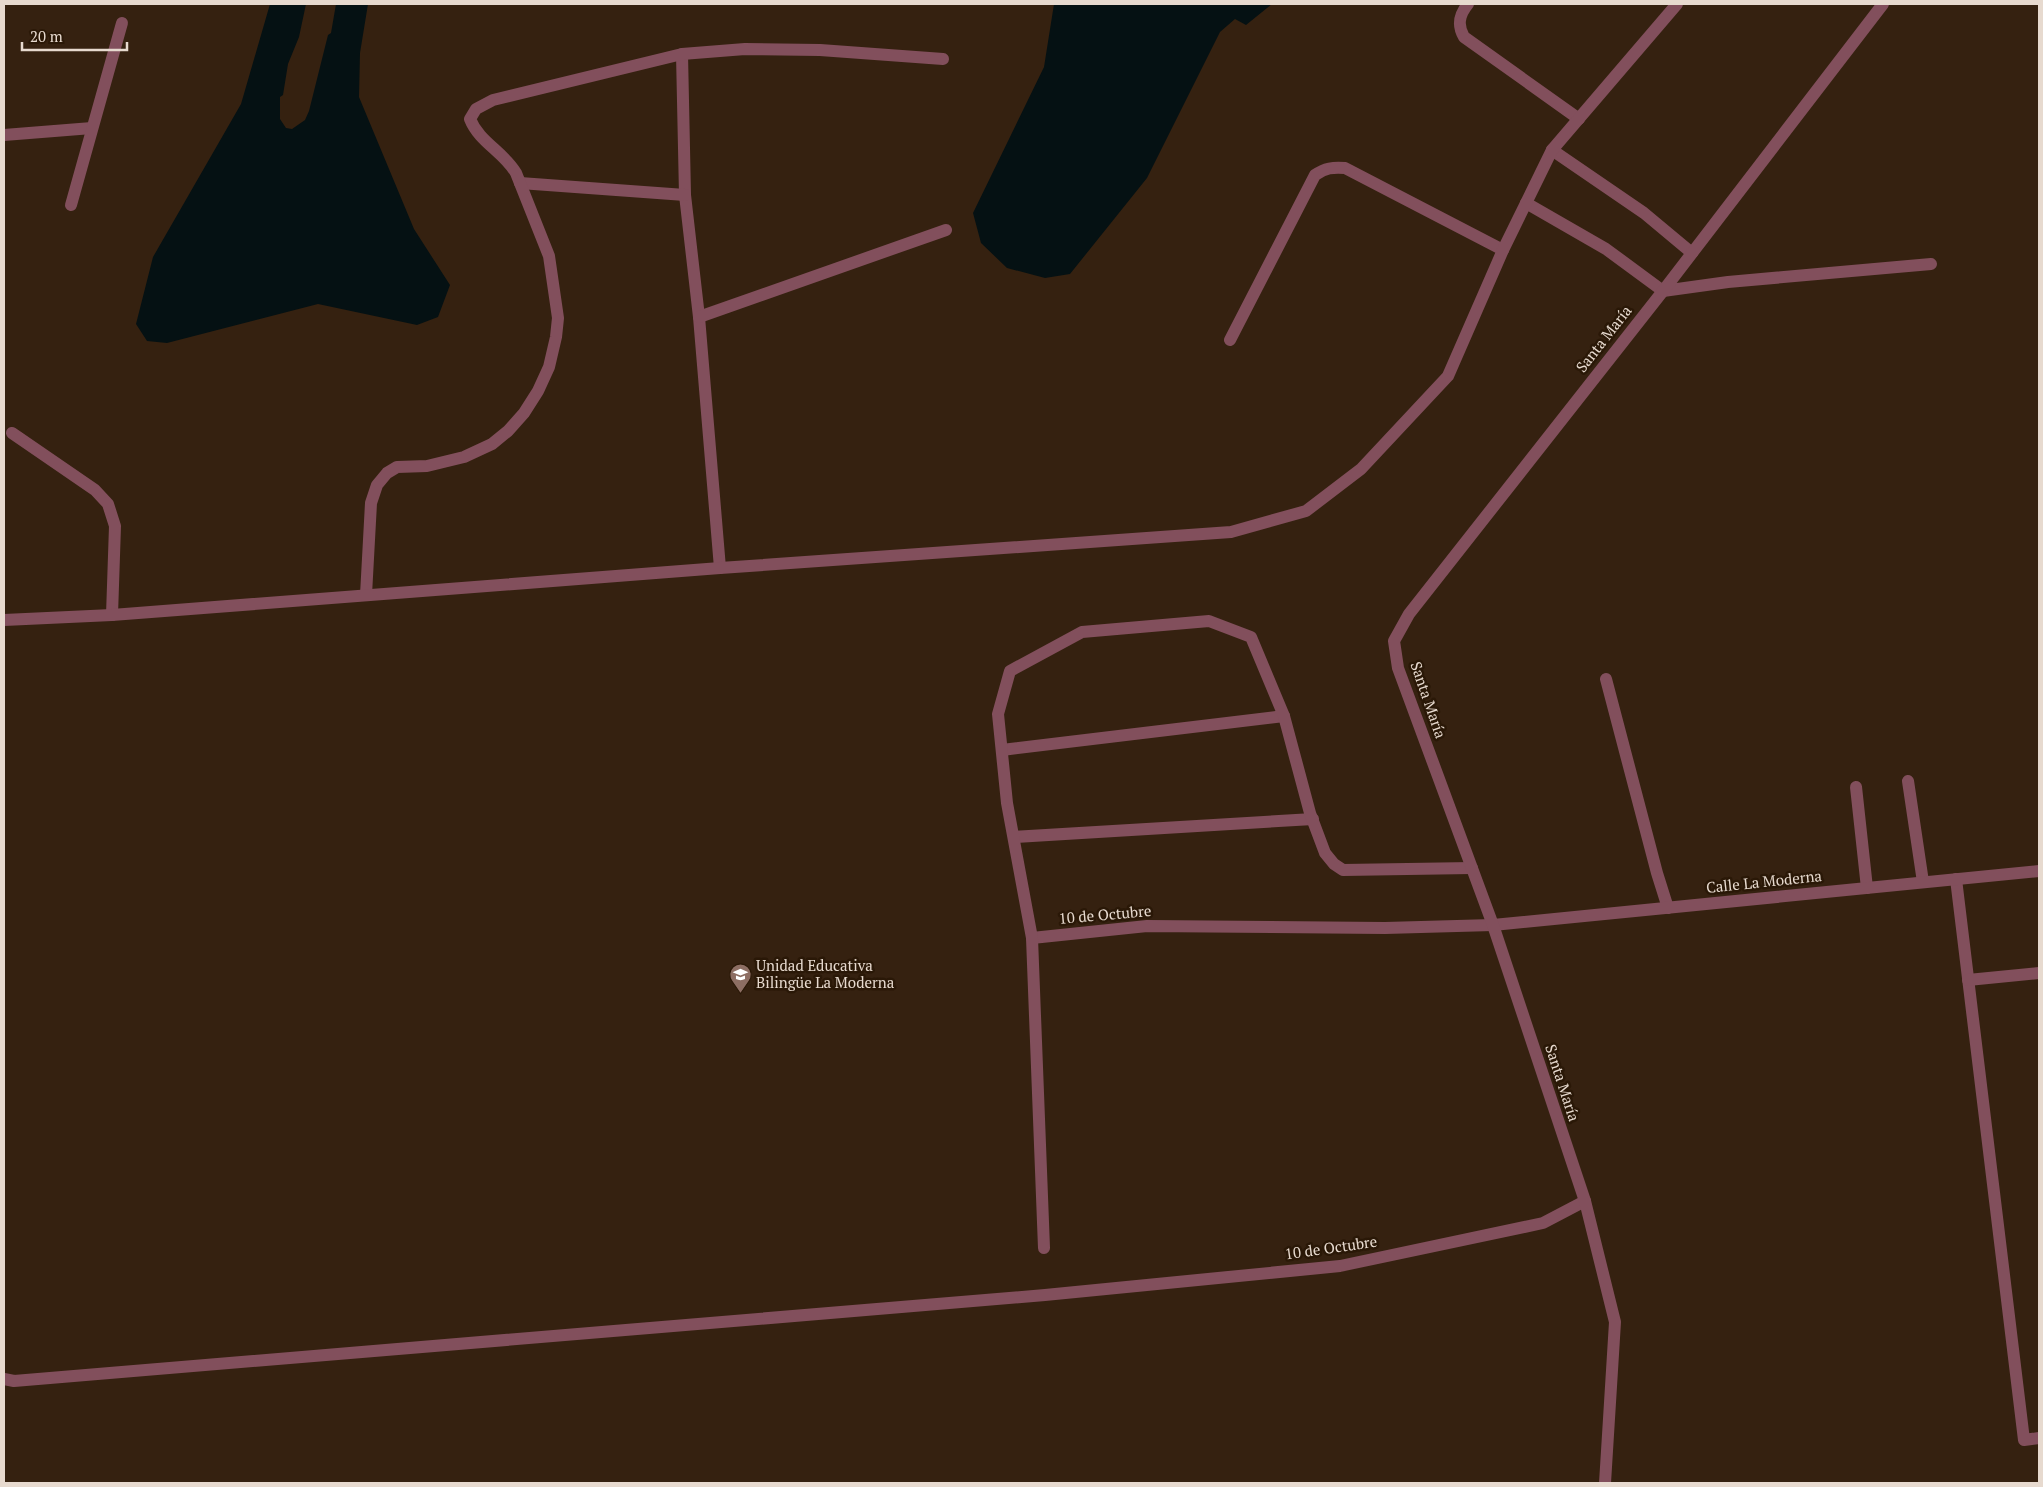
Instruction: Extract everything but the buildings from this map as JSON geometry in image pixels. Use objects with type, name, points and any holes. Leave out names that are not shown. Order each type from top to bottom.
[{"type":"street","points":[[1468,4],[1460,17],[1459,24],[1464,37],[1580,119]]},
{"type":"street","points":[[4,620],[112,615],[720,568],[1230,532],[1306,511],[1361,469],[1448,376],[1502,250],[1552,150],[1580,119],[1627,60],[1678,4]]},
{"type":"street","name":"Santa María","points":[[1605,1483],[1615,1322],[1585,1201],[1493,925],[1398,668],[1394,641],[1410,614],[1663,291],[1883,4]]},
{"type":"street","points":[[71,204],[122,23]]},
{"type":"street","points":[[366,595],[371,503],[377,485],[387,473],[397,467],[427,466],[464,457],[492,444],[508,431],[524,413],[538,392],[549,367],[556,337],[558,318],[548,256],[520,183],[510,163],[479,136],[473,126],[470,119],[476,109],[493,100],[682,54],[745,49],[820,50],[943,58]]},
{"type":"street","points":[[682,54],[685,195],[699,318],[720,568]]},
{"type":"street","points":[[4,135],[92,128]]},
{"type":"street","points":[[1552,150],[1644,213],[1692,253]]},
{"type":"street","points":[[1230,340],[1315,175],[1324,169],[1334,167],[1345,168],[1502,250]]},
{"type":"street","points":[[520,183],[685,195]]},
{"type":"street","points":[[1526,203],[1606,249],[1663,291],[1728,282],[1931,264]]},
{"type":"street","points":[[699,318],[946,230]]},
{"type":"street","points":[[12,434],[95,490],[108,504],[115,526],[112,615]]},
{"type":"street","points":[[1044,1248],[1032,938],[1007,803],[998,714],[1010,671],[1082,632],[1209,621],[1251,637],[1284,716],[1313,819],[1325,853],[1334,864],[1343,870],[1472,868]]},
{"type":"street","points":[[1606,679],[1668,908]]},
{"type":"street","points":[[1002,750],[1284,716]]},
{"type":"street","points":[[1908,782],[1923,882]]},
{"type":"street","points":[[1856,787],[1867,888]]},
{"type":"street","points":[[1014,837],[1313,819]]},
{"type":"street","name":"Calle La Moderna","points":[[1493,925],[2039,871]]},
{"type":"street","points":[[1956,879],[2024,1440],[2039,1438]]},
{"type":"street","name":"10 de Octubre","points":[[1032,938],[1147,926],[1384,928],[1493,925]]},
{"type":"street","points":[[1968,980],[2039,973]]},
{"type":"street","name":"10 de Octubre","points":[[4,1379],[14,1381],[1045,1295],[1340,1266],[1543,1223],[1585,1201]]},
{"type":"shaded area","points":[[270,4],[306,4],[299,37],[288,64],[283,95],[280,97],[280,119],[286,128],[292,129],[305,120],[309,111],[328,35],[331,33],[336,4],[368,4],[360,53],[359,97],[414,229],[450,285],[438,317],[417,325],[318,304],[167,343],[147,341],[136,324],[153,257],[241,104]]},
{"type":"shaded area","points":[[1054,4],[1272,4],[1246,25],[1235,19],[1220,32],[1147,178],[1070,274],[1045,278],[1007,268],[981,243],[973,213],[1044,67]]},
{"type":"place","name":"Unidad Educativa Bilingüe La Moderna","points":[[740,994]]}]
